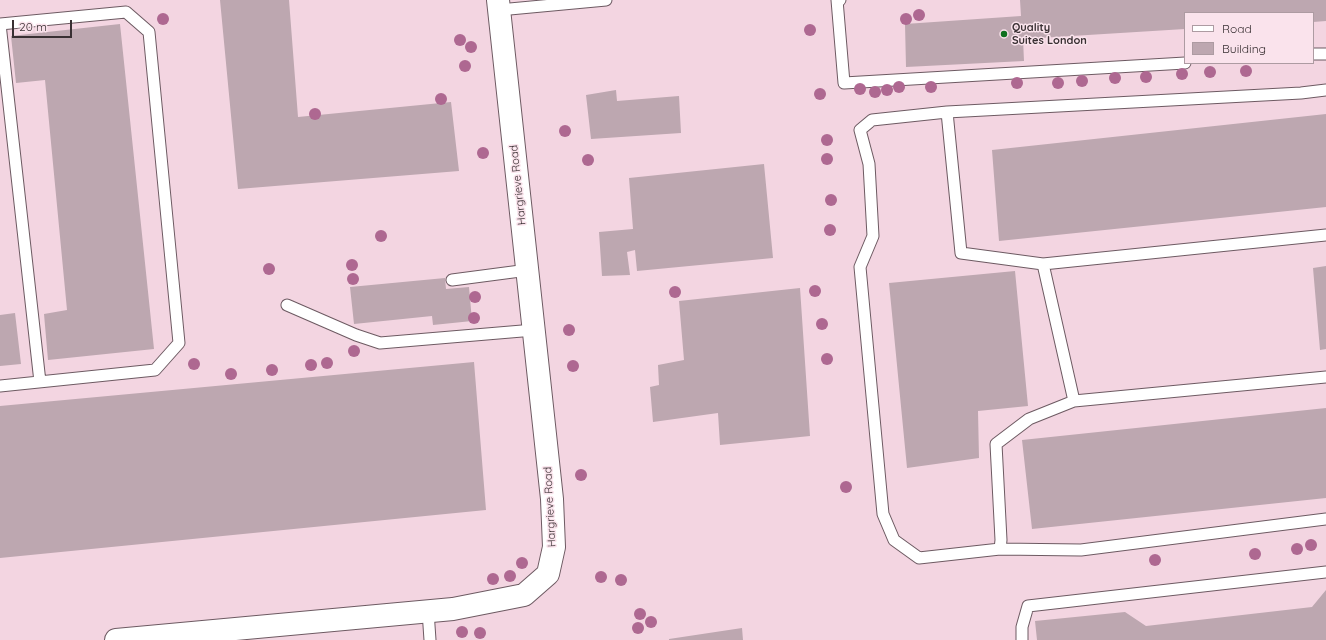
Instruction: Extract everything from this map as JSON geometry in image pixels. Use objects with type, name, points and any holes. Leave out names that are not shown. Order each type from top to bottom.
[{"type":"street","name":"Hargrieve Road","points":[[116,640],[239,634],[453,608],[524,595],[548,574],[554,547],[552,499],[499,5]]},
{"type":"lane","points":[[499,5],[606,0]]},
{"type":"lane","points":[[840,0],[837,0],[844,83],[1184,63]]},
{"type":"lane","points":[[0,386],[40,382],[155,370],[179,344],[149,32],[126,12],[0,24],[40,382]]},
{"type":"lane","points":[[1314,54],[1326,54]]},
{"type":"lane","points":[[1326,90],[1301,93],[947,112],[872,120],[860,130],[869,164],[872,236],[860,266],[883,514],[894,540],[919,558],[1000,549],[1081,550],[1326,519]]},
{"type":"lane","points":[[947,112],[961,252],[1043,264],[1326,235]]},
{"type":"lane","points":[[1043,264],[1074,401]]},
{"type":"lane","points":[[452,280],[528,270]]},
{"type":"lane","points":[[287,305],[356,335],[380,343],[534,330]]},
{"type":"lane","points":[[1000,549],[1002,540],[996,444],[1029,419],[1074,401],[1326,377]]},
{"type":"lane","points":[[1022,640],[1022,627],[1028,606],[1326,572]]},
{"type":"lane","points":[[428,611],[430,640]]},
{"type":"shaded area","points":[[0,0],[1326,0],[1326,640],[0,640]]},
{"type":"building","points":[[220,0],[289,0],[298,117],[451,102],[459,171],[238,189]]},
{"type":"building","name":"Quality Suites London","points":[[1020,0],[1326,0],[1326,21],[1314,22],[1314,12],[1184,12],[1184,29],[1023,39],[1024,61],[906,67],[905,24],[1021,16]]},
{"type":"building","points":[[120,24],[154,349],[48,360],[44,314],[67,310],[45,80],[16,83],[11,36]]},
{"type":"building","points":[[616,90],[617,101],[679,96],[681,133],[591,139],[586,95]]},
{"type":"building","points":[[1326,114],[1326,207],[999,241],[992,150]]},
{"type":"building","points":[[764,164],[773,258],[637,271],[635,250],[627,252],[630,275],[602,276],[599,232],[633,229],[629,178]]},
{"type":"building","points":[[1326,266],[1326,349],[1320,350],[1313,268]]},
{"type":"building","points":[[1015,271],[1028,406],[978,411],[979,458],[907,468],[889,283]]},
{"type":"building","points":[[445,278],[446,289],[469,287],[472,321],[433,325],[432,316],[354,324],[350,287]]},
{"type":"building","points":[[800,288],[810,436],[720,445],[718,413],[653,422],[650,387],[659,385],[658,365],[684,360],[679,301]]},
{"type":"building","points":[[15,313],[21,364],[0,366],[0,315]]},
{"type":"building","points":[[474,362],[486,510],[0,558],[0,406]]},
{"type":"building","points":[[1326,408],[1326,498],[1032,529],[1022,440]]},
{"type":"building","points":[[1326,590],[1326,640],[1037,640],[1035,621],[1125,612],[1146,626],[1312,607]]},
{"type":"building","points":[[742,628],[743,640],[669,640],[669,639]]},
{"type":"place","name":"Quality Suites London","points":[[1004,34]]}]
